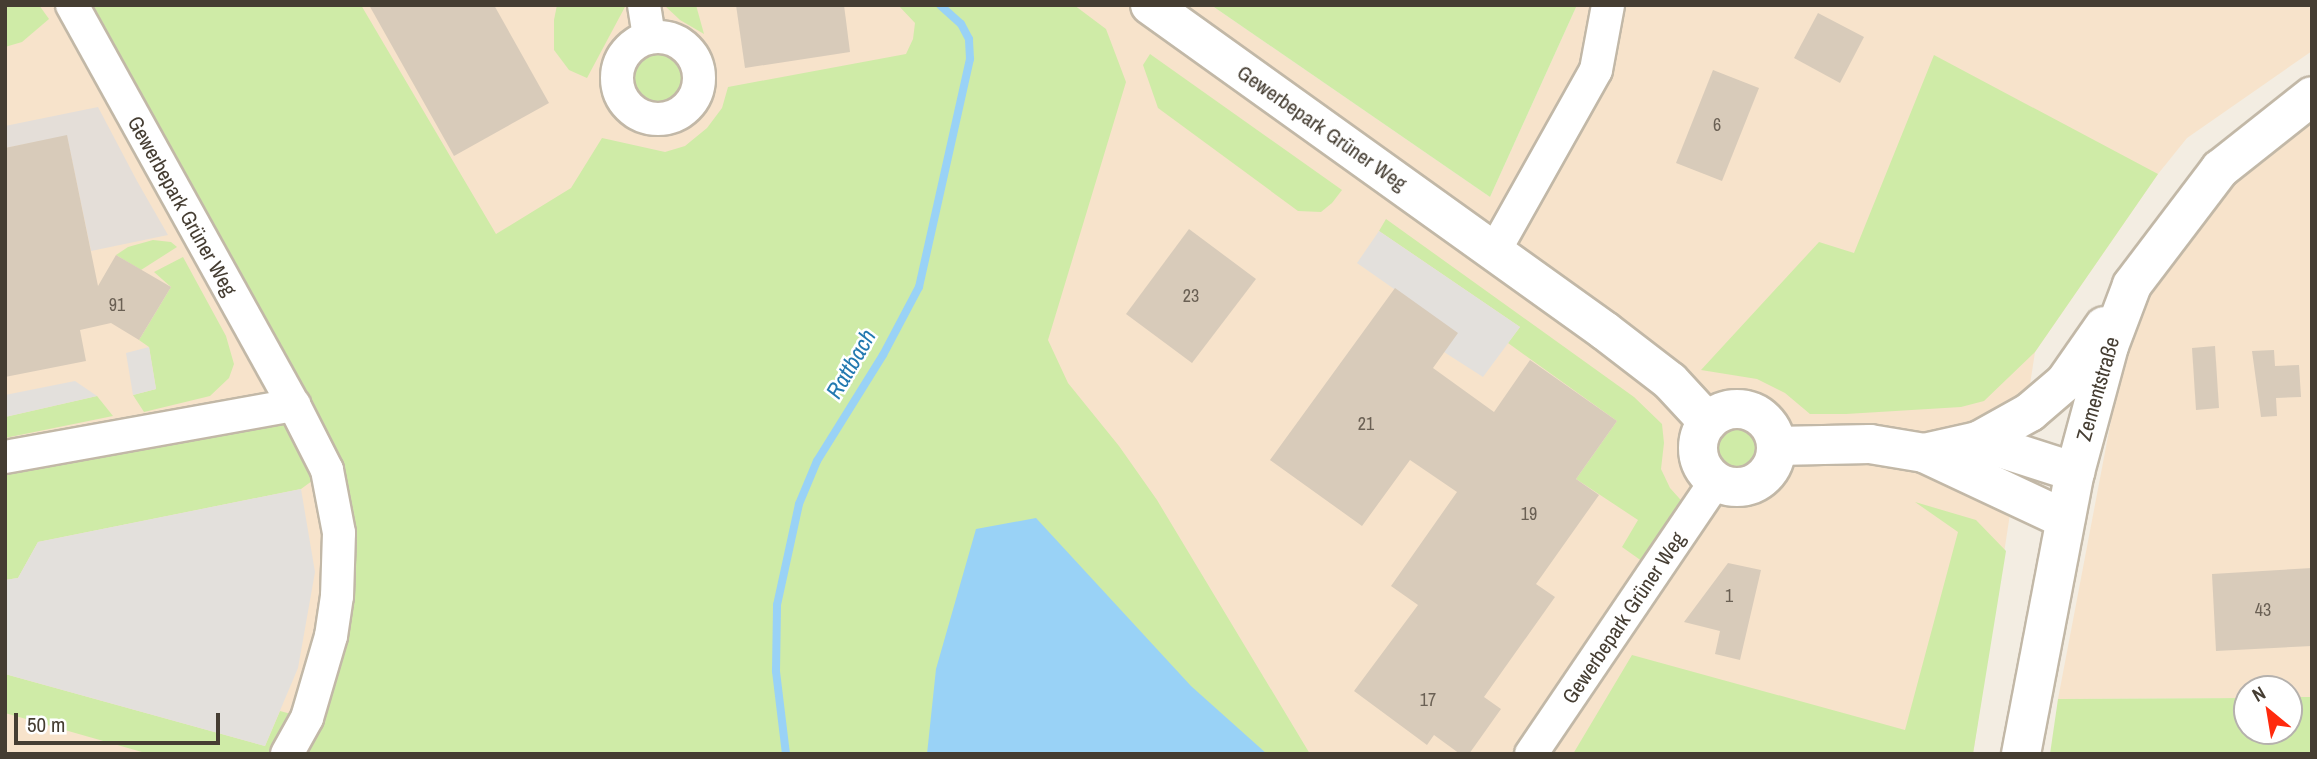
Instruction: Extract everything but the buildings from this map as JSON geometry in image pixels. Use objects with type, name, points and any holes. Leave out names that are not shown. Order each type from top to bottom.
[{"type":"street","name":"Gewerbepark Grüner Weg","points":[[72,5],[294,405],[327,470],[339,533],[340,557],[331,636],[307,718],[287,754]]},
{"type":"street","points":[[644,5],[649,38]]},
{"type":"street","name":"Gewerbepark Grüner Weg","points":[[1150,5],[1495,250],[1670,381],[1708,422]]},
{"type":"street","points":[[1495,250],[1596,70],[1608,5]]},
{"type":"street","name":"Zementstraße","points":[[2021,754],[2076,472],[2109,346],[2132,285],[2220,169],[2312,96]]},
{"type":"street","points":[[1924,453],[1978,441],[2019,419],[2065,382],[2132,285]]},
{"type":"street","points":[[5,457],[294,405]]},
{"type":"street","points":[[1742,408],[1759,414],[1772,428],[1777,446],[1774,463],[1764,477],[1749,486],[1732,487],[1716,481],[1704,470],[1698,454],[1699,436],[1708,422],[1723,411],[1742,408]]},
{"type":"street","points":[[1978,441],[2076,472]]},
{"type":"street","points":[[1777,446],[1870,444],[1924,453],[2065,519]]},
{"type":"street","name":"Gewerbepark Grüner Weg","points":[[1531,754],[1716,481]]},
{"type":"shaded area","points":[[5,5],[1211,5],[1490,197],[1577,5],[2312,5],[2312,51],[2187,138],[2158,174],[2035,352],[1973,754],[5,754]]},
{"type":"shaded area","points":[[98,107],[168,235],[91,251],[67,136],[5,148],[5,126]]},
{"type":"shaded area","points":[[2312,116],[2312,697],[2303,697],[2303,675],[2233,675],[2233,698],[2058,699],[2125,347],[2161,275],[2229,181]]},
{"type":"shaded area","points":[[1379,231],[1520,327],[1483,377],[1444,352],[1457,333],[1357,263]]},
{"type":"shaded area","points":[[149,347],[156,389],[133,395],[126,353]]},
{"type":"shaded area","points":[[75,381],[97,396],[5,417],[5,395]]},
{"type":"shaded area","points":[[301,489],[315,572],[298,668],[265,746],[5,674],[5,580],[18,578],[38,542]]},
{"type":"green space","points":[[5,5],[39,5],[49,19],[22,42],[5,47]]},
{"type":"green space","points":[[93,5],[361,5],[496,234],[571,188],[602,138],[665,152],[685,146],[707,128],[722,108],[728,87],[906,54],[913,39],[915,23],[898,5],[1074,5],[1106,29],[1126,82],[1048,340],[1068,383],[1119,446],[1157,500],[1310,754],[149,754],[5,713],[5,674],[265,746],[280,711],[306,718],[341,648],[355,541],[334,447]]},
{"type":"green space","points":[[557,5],[626,5],[587,78],[569,70],[554,50]]},
{"type":"green space","points":[[664,5],[696,5],[704,34],[680,20]]},
{"type":"green space","points":[[1211,5],[1577,5],[1490,197]]},
{"type":"green space","points":[[658,53],[677,60],[684,79],[677,98],[658,105],[639,98],[632,79],[639,60]]},
{"type":"green space","points":[[1150,54],[1342,190],[1321,212],[1298,211],[1158,108],[1143,65]]},
{"type":"green space","points":[[1934,55],[2158,174],[2035,352],[1984,401],[1961,407],[1846,414],[1810,414],[1785,393],[1757,379],[1701,370],[1819,242],[1854,253]]},
{"type":"green space","points":[[1386,219],[1634,397],[1662,424],[1664,443],[1661,469],[1670,488],[1688,508],[1646,564],[1622,547],[1638,520],[1576,479],[1617,421],[1508,343],[1520,327],[1379,231]]},
{"type":"green space","points":[[153,240],[171,242],[177,247],[141,270],[116,255],[128,247]]},
{"type":"green space","points":[[183,257],[226,336],[234,364],[229,378],[210,396],[144,412],[133,395],[156,389],[149,347],[139,340],[171,287],[154,272]]},
{"type":"green space","points":[[97,396],[113,416],[5,438],[5,417]]},
{"type":"green space","points":[[294,405],[327,470],[301,489],[38,542],[18,578],[5,580],[5,464]]},
{"type":"green space","points":[[1737,425],[1752,431],[1758,446],[1752,461],[1737,467],[1722,461],[1716,446],[1722,431]]},
{"type":"green space","points":[[1915,502],[1976,520],[2006,551],[1973,754],[1573,754],[1632,655],[1905,730],[1958,532]]},
{"type":"green space","points":[[2303,697],[2312,697],[2312,754],[2050,754],[2058,699],[2233,698],[2233,745],[2303,745]]},
{"type":"water","points":[[1036,518],[1191,686],[1267,754],[927,754],[936,669],[976,529]]},
{"type":"waterway","name":"Rattbach","points":[[786,754],[776,671],[777,605],[799,504],[817,461],[883,355],[919,287],[970,59],[969,39],[961,24],[940,5]]}]
